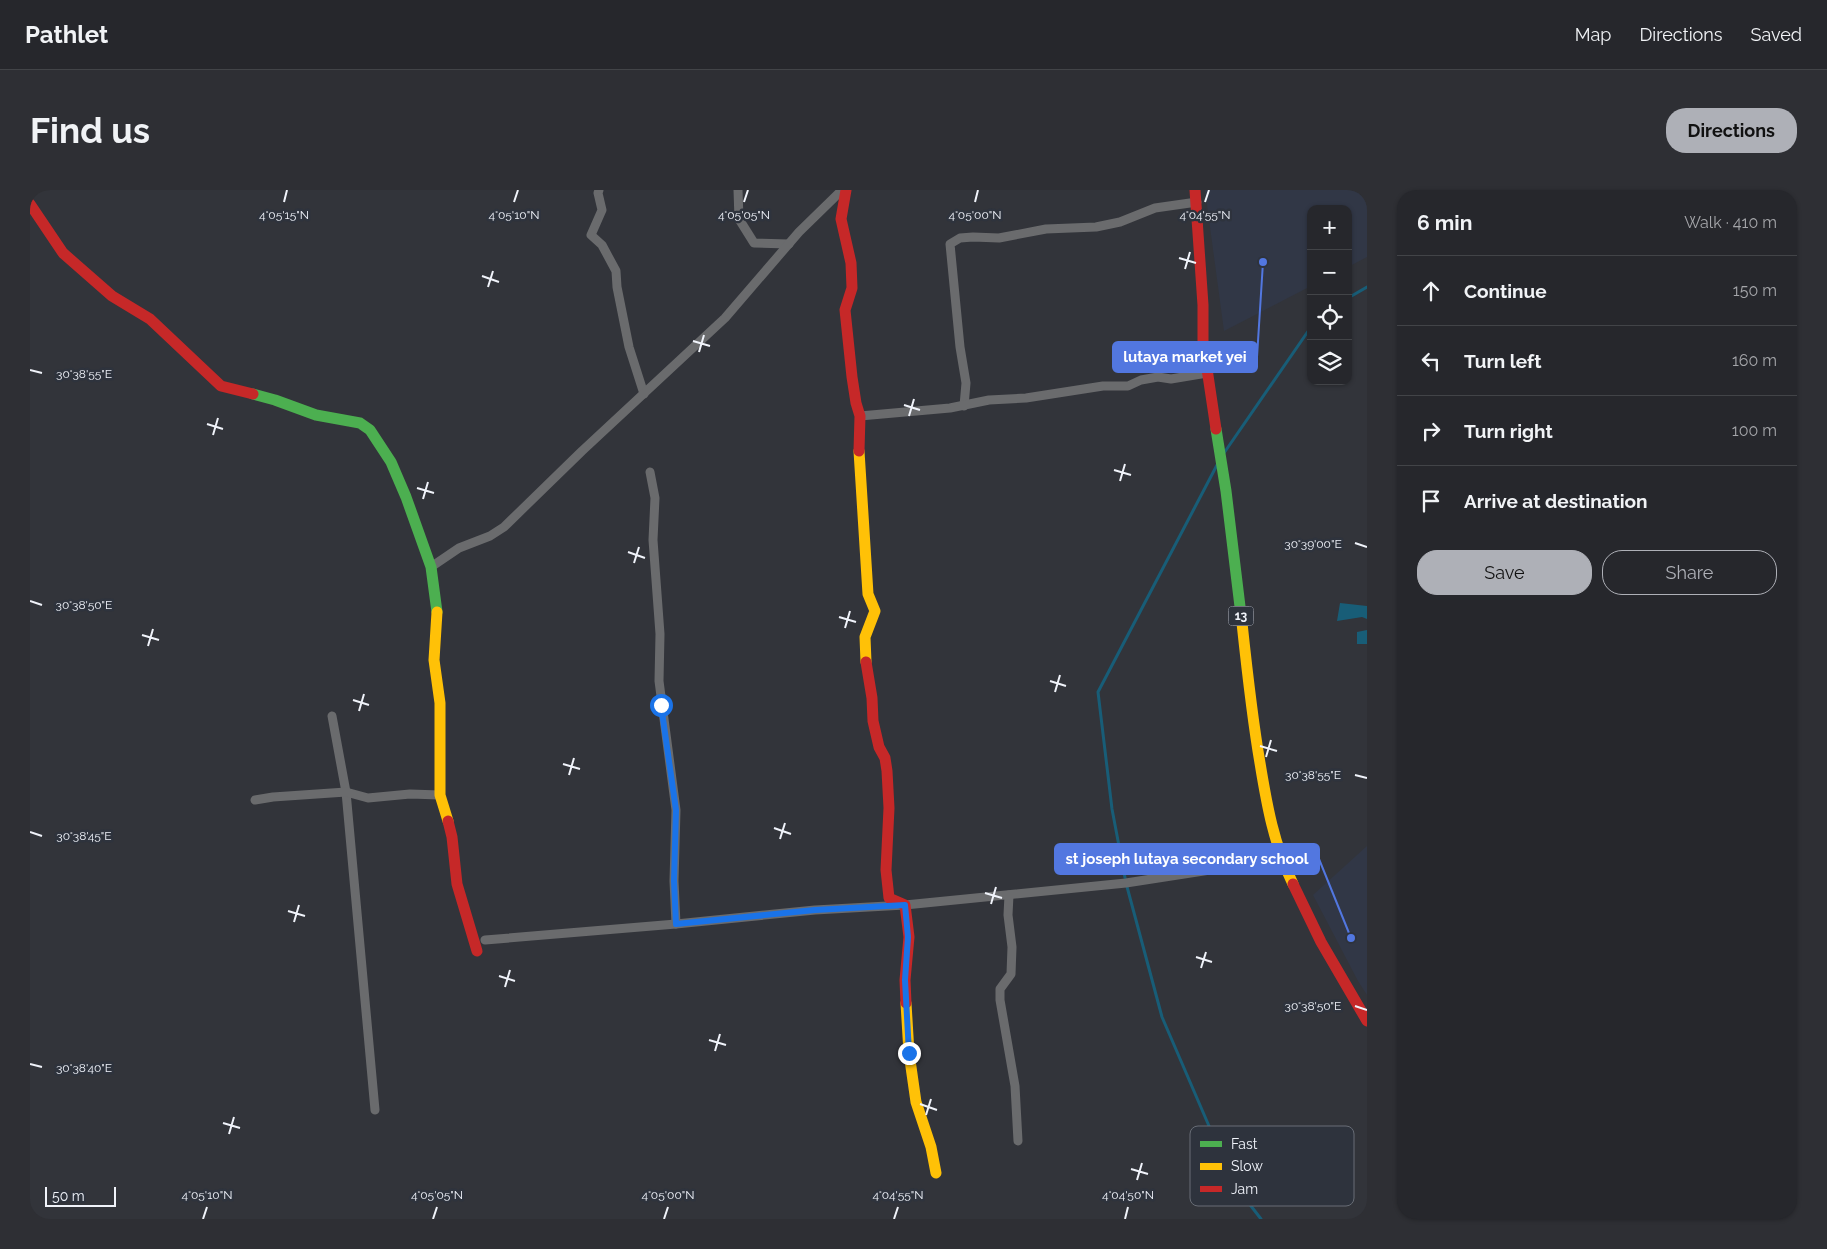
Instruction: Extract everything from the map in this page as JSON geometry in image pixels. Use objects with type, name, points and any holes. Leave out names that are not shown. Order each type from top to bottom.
[{"type":"street","points":[[599,190],[602,210],[591,235],[602,245],[616,271],[617,286],[629,347],[644,394]]},
{"type":"street","points":[[738,190],[739,219],[754,243],[789,244]]},
{"type":"street","points":[[431,567],[459,548],[490,536],[504,527],[582,450],[725,318],[789,244],[842,190]]},
{"type":"street","points":[[846,190],[841,219],[851,263],[852,288],[846,310],[852,377],[860,416],[859,437],[863,530],[868,594],[875,611],[865,637],[866,669],[872,698],[872,721],[888,771],[889,808],[886,870],[889,898],[905,905]]},
{"type":"street","name":"13","points":[[1195,190],[1203,305],[1203,342],[1228,504],[1251,708],[1267,805],[1281,859],[1321,942],[1367,1021]]},
{"type":"street","points":[[964,406],[966,383],[960,347],[950,244],[960,238],[999,238],[1046,229],[1096,226],[1120,222],[1155,208],[1197,202]]},
{"type":"street","points":[[30,204],[63,253],[112,296],[150,319],[221,386],[275,400],[316,415],[360,423],[370,430],[390,462],[406,497],[431,567],[437,611],[434,660],[440,703],[440,795],[452,836],[457,884],[478,950]]},
{"type":"street","points":[[860,416],[964,406],[988,400],[1026,398],[1103,386],[1128,386],[1141,380],[1158,377],[1171,379],[1207,373]]},
{"type":"street","points":[[650,472],[655,498],[653,540],[660,634],[659,681],[676,810],[674,881],[676,924]]},
{"type":"street","points":[[332,716],[346,792],[375,1110]]},
{"type":"street","points":[[255,800],[346,792],[368,798],[410,794],[440,795]]},
{"type":"street","points":[[485,940],[815,910],[905,905],[1009,895],[1126,883],[1281,859]]},
{"type":"street","points":[[1009,895],[1008,915],[1012,947],[1011,974],[1000,989],[1000,1000],[1015,1086],[1018,1141]]},
{"type":"street","points":[[905,905],[908,937],[905,980],[909,1053],[916,1102],[931,1147],[936,1173]]},
{"type":"shaded area","points":[[1205,190],[1367,190],[1367,257],[1352,265],[1352,205],[1307,205],[1307,288],[1224,331]]},
{"type":"shaded area","points":[[1367,846],[1367,995],[1313,895]]},
{"type":"water","points":[[1340,603],[1367,606],[1367,619],[1362,617],[1337,621]]},
{"type":"water","points":[[1367,630],[1367,644],[1357,644],[1357,632]]},
{"type":"waterway","points":[[1352,296],[1367,287]]},
{"type":"waterway","points":[[1224,453],[1307,333]]},
{"type":"waterway","points":[[1209,1126],[1162,1017],[1126,883],[1112,809],[1098,692],[1217,465]]},
{"type":"waterway","points":[[1251,1206],[1261,1219]]},
{"type":"traffic: fast","points":[[253,394],[316,415],[360,423],[370,430],[391,462],[406,497],[431,567],[437,612]]},
{"type":"traffic: fast","points":[[1216,429],[1226,491],[1242,623]]},
{"type":"traffic: slow","points":[[859,451],[868,594],[875,611],[865,637],[866,662]]},
{"type":"traffic: slow","points":[[437,612],[434,660],[440,703],[440,795],[448,821]]},
{"type":"traffic: slow","points":[[1242,623],[1252,711],[1265,795],[1276,840],[1293,884]]},
{"type":"traffic: slow","points":[[906,1003],[909,1053],[916,1102],[931,1147],[936,1173]]},
{"type":"traffic: jam","points":[[846,190],[841,219],[851,263],[852,288],[845,310],[852,377],[860,416],[859,451]]},
{"type":"traffic: jam","points":[[1195,190],[1203,305],[1203,342],[1216,429]]},
{"type":"traffic: jam","points":[[30,204],[63,253],[112,296],[150,319],[221,386],[253,394]]},
{"type":"traffic: jam","points":[[866,662],[872,698],[873,721],[879,747],[885,758],[887,771],[889,808],[886,870],[889,898],[905,905],[909,937],[905,980],[906,1003]]},
{"type":"traffic: jam","points":[[448,821],[452,837],[457,884],[477,951]]},
{"type":"traffic: jam","points":[[1293,884],[1321,942],[1367,1021]]},
{"type":"place","name":"lutaya market yei","points":[[1263,262]]},
{"type":"place","name":"st joseph lutaya secondary school","points":[[1351,938]]},
{"type":"route","points":[[661,705],[676,810],[674,881],[676,924],[815,910],[905,905],[908,937],[905,980],[909,1053]]}]
